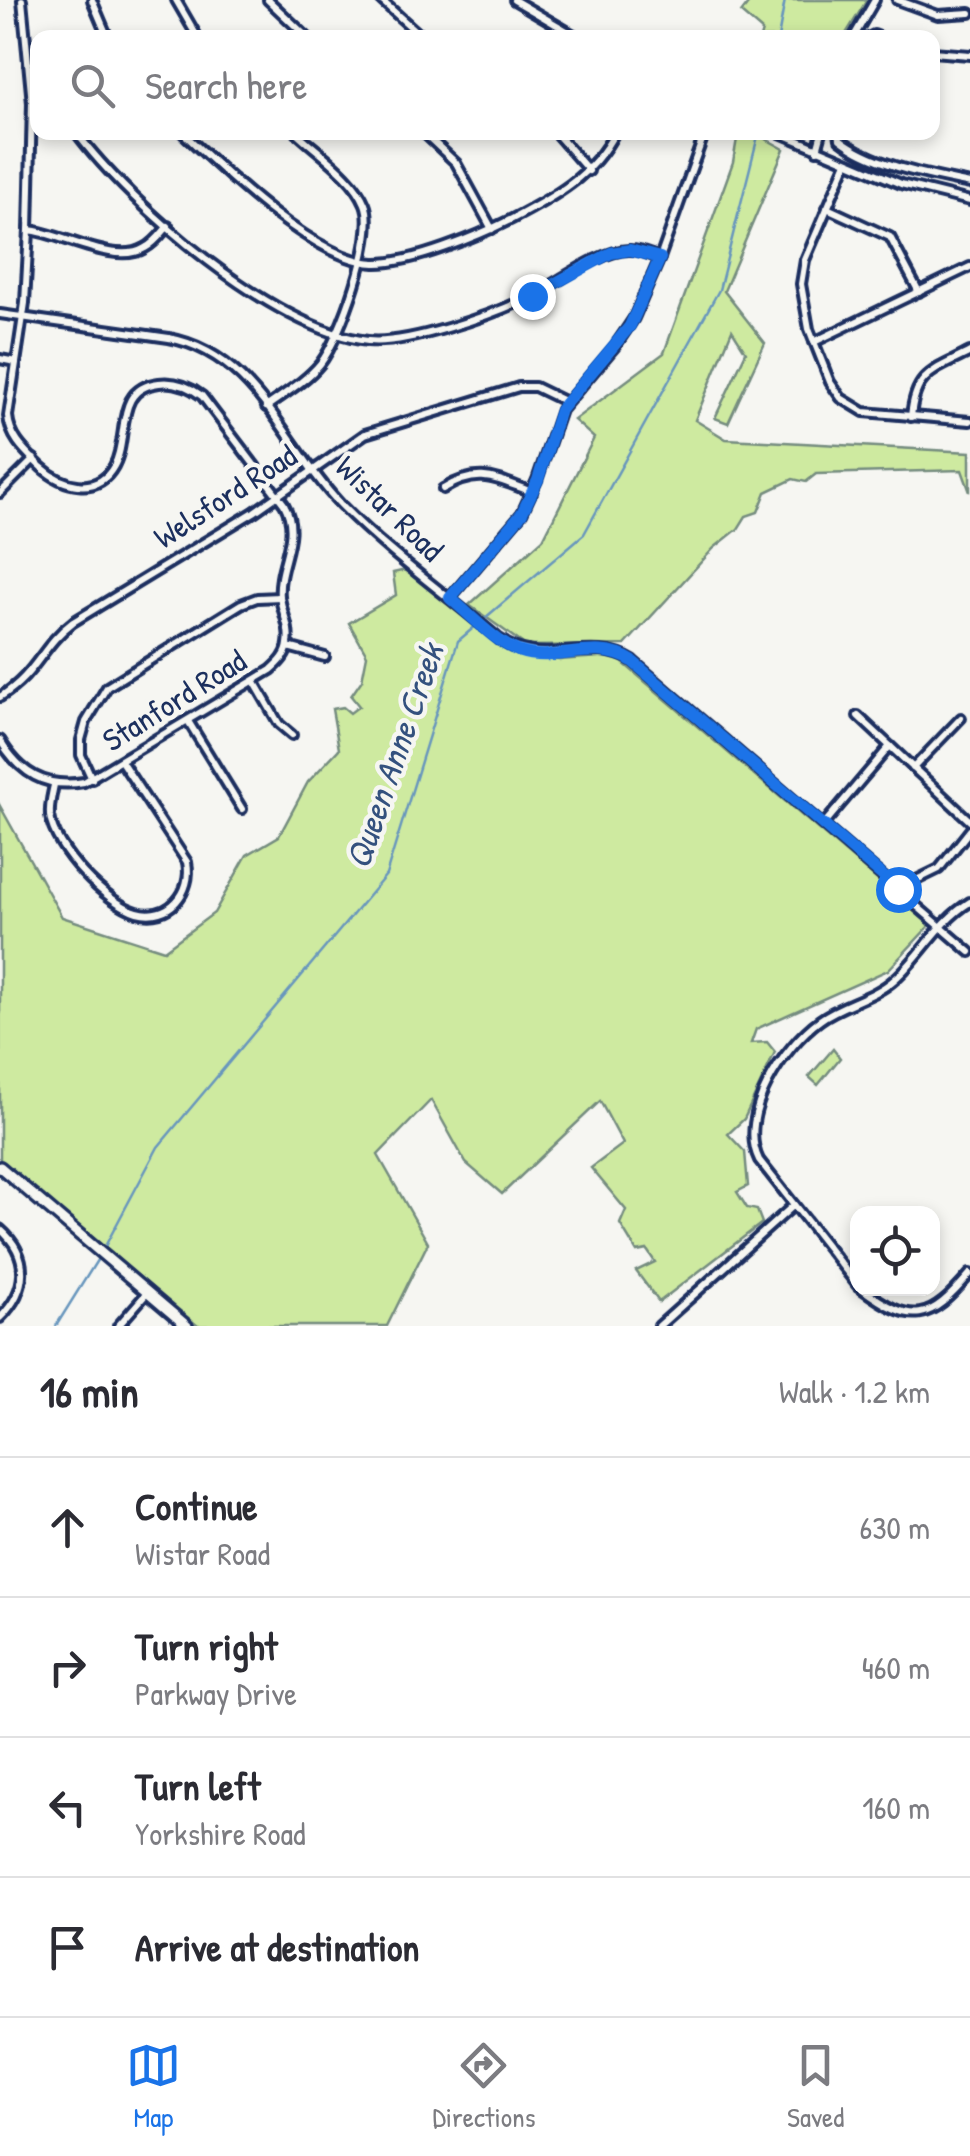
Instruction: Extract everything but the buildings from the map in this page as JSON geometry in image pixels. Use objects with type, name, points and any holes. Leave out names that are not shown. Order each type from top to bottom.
[{"type":"main road","points":[[0,1167],[186,1326]]},
{"type":"street","name":"Stanford Road","points":[[22,0],[30,64]]},
{"type":"street","points":[[92,0],[105,30]]},
{"type":"street","points":[[176,0],[193,30]]},
{"type":"street","points":[[268,0],[300,30]]},
{"type":"street","points":[[381,0],[414,30]]},
{"type":"street","points":[[514,0],[565,30]]},
{"type":"street","points":[[856,30],[875,0]]},
{"type":"street","points":[[897,0],[938,15],[970,13]]},
{"type":"street","points":[[940,53],[970,55]]},
{"type":"street","name":"Stanford Road","points":[[33,140],[23,317],[4,422],[13,437],[66,484],[80,486],[99,481],[116,461],[124,413],[132,398],[151,385],[184,386],[202,396],[287,509],[292,527],[280,597],[288,626],[288,647],[280,662],[92,779],[54,784]]},
{"type":"street","points":[[82,140],[168,226],[231,278],[287,312],[335,334],[378,341],[408,337],[512,306],[611,253],[630,250],[660,258]]},
{"type":"street","points":[[191,140],[264,207],[310,236],[363,261],[380,262],[492,229],[572,184],[589,170],[610,140]]},
{"type":"street","points":[[266,407],[325,357],[363,261],[370,228],[365,202],[357,189],[305,140]]},
{"type":"street","points":[[431,140],[456,164],[492,229]]},
{"type":"street","points":[[562,140],[589,170]]},
{"type":"street","points":[[450,598],[514,524],[532,492],[552,428],[566,402],[630,326],[660,258],[702,140]]},
{"type":"street","points":[[795,140],[901,184],[970,201]]},
{"type":"street","points":[[817,150],[820,140]]},
{"type":"street","points":[[841,140],[854,149],[929,175],[970,184]]},
{"type":"street","points":[[847,162],[802,272],[803,308],[830,382],[841,398],[864,412],[970,421]]},
{"type":"street","points":[[828,208],[890,237],[919,292]]},
{"type":"street","points":[[28,230],[56,233],[98,249],[135,253],[150,246],[168,226]]},
{"type":"street","points":[[814,342],[970,267]]},
{"type":"street","name":"Wistar Road","points":[[0,314],[197,344],[234,368],[351,514],[507,645],[542,654],[599,650],[626,657],[970,952]]},
{"type":"street","points":[[910,417],[914,393],[922,378],[970,352]]},
{"type":"street","points":[[0,360],[16,362]]},
{"type":"street","name":"Welsford Road","points":[[0,696],[27,678],[56,635],[73,622],[277,495],[346,444],[380,428],[519,387],[536,387],[566,402]]},
{"type":"street","points":[[0,493],[34,459]]},
{"type":"street","points":[[443,489],[479,475],[532,492]]},
{"type":"street","points":[[92,779],[81,755],[80,740],[107,687],[240,604],[280,597]]},
{"type":"street","points":[[288,647],[325,657]]},
{"type":"street","points":[[254,680],[279,724],[292,735]]},
{"type":"street","points":[[858,716],[970,821]]},
{"type":"street","points":[[914,768],[961,718]]},
{"type":"street","points":[[188,721],[242,809]]},
{"type":"street","points":[[0,740],[20,768],[54,784],[50,812],[53,826],[85,875],[135,911],[164,911],[178,902],[185,891],[189,879],[187,862],[122,761]]},
{"type":"street","points":[[824,824],[890,746]]},
{"type":"street","points":[[898,889],[940,869],[969,832]]},
{"type":"street","points":[[850,1276],[759,1160],[752,1137],[756,1111],[778,1067],[799,1038],[821,1019],[892,982],[941,926],[970,902]]},
{"type":"street","points":[[659,1326],[794,1205]]},
{"type":"street","points":[[0,1228],[20,1254],[23,1276],[17,1297],[0,1318]]},
{"type":"street","points":[[873,1296],[898,1312],[921,1316],[940,1308],[970,1274]]},
{"type":"street","points":[[118,1326],[147,1292]]},
{"type":"green space","points":[[751,0],[867,0],[848,30],[761,30],[741,13]]},
{"type":"green space","points":[[737,140],[768,140],[784,149],[724,291],[765,343],[728,423],[715,418],[746,352],[732,330],[695,420],[726,439],[970,452],[970,492],[962,470],[816,474],[806,482],[793,479],[766,492],[758,512],[746,516],[738,529],[714,548],[625,645],[526,646],[469,605],[543,539],[594,438],[574,420],[664,353],[733,162]]},
{"type":"green space","points":[[410,569],[509,652],[559,660],[615,656],[930,925],[888,970],[756,1029],[751,1043],[767,1042],[775,1052],[744,1119],[728,1134],[745,1152],[748,1186],[737,1192],[747,1208],[757,1210],[762,1223],[659,1302],[636,1271],[655,1262],[647,1250],[637,1252],[620,1224],[626,1210],[591,1168],[623,1144],[600,1101],[502,1194],[466,1163],[431,1100],[378,1155],[428,1243],[387,1326],[198,1326],[0,1160],[0,806],[62,917],[164,950],[214,913],[247,855],[279,836],[308,782],[339,749],[332,709],[343,707],[350,713],[359,706],[351,696],[362,680],[367,655],[349,623],[396,595],[393,573]]},
{"type":"green space","points":[[833,1049],[840,1058],[818,1085],[809,1077]]},
{"type":"waterway","name":"Queen Anne Creek","points":[[779,30],[785,0]]},
{"type":"waterway","name":"Queen Anne Creek","points":[[103,1250],[158,1147],[386,875],[458,641],[584,534],[719,290],[757,140]]},
{"type":"waterway","name":"Queen Anne Creek","points":[[56,1326],[99,1257]]},
{"type":"route","points":[[532,296],[611,253],[640,251],[660,258],[630,326],[560,410],[538,480],[522,513],[450,598],[517,650],[542,654],[599,650],[632,661],[898,889]]}]
